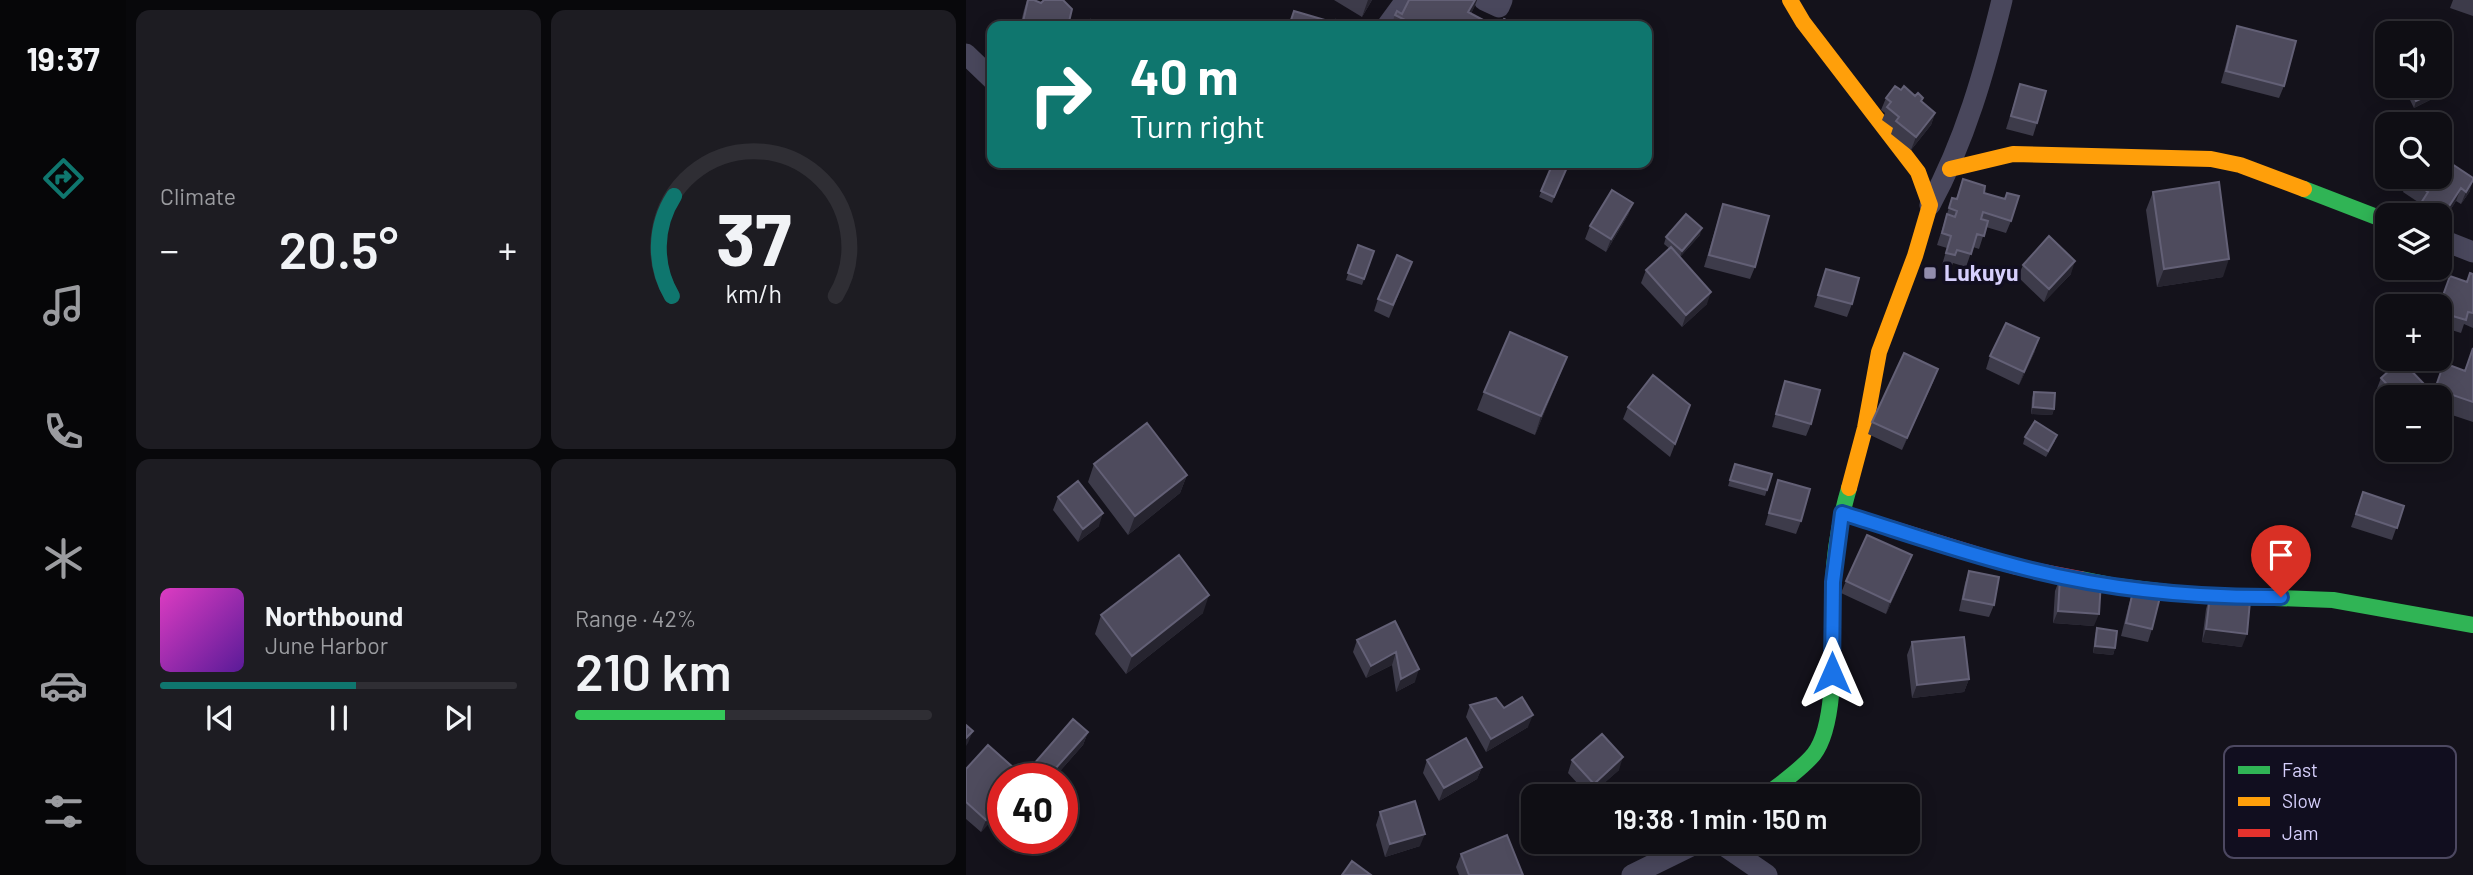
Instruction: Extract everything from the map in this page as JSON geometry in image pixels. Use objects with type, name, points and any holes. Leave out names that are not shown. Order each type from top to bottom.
[{"type":"street","points":[[1391,21],[1406,0]]},
{"type":"street","points":[[1484,0],[1499,7],[1502,0]]},
{"type":"street","points":[[1790,0],[1803,22],[1918,172],[1930,205]]},
{"type":"street","points":[[1779,784],[1814,754],[1826,731],[1832,673],[1833,582],[1842,513],[1865,428],[1879,352],[1914,256],[1923,222],[1950,169],[1988,59],[2002,0]]},
{"type":"street","points":[[966,54],[987,74]]},
{"type":"street","points":[[1950,169],[2013,154],[2211,159],[2241,165],[2375,216]]},
{"type":"street","points":[[2452,244],[2473,252]]},
{"type":"street","points":[[1842,513],[2017,567],[2116,586],[2192,595],[2333,600],[2473,625]]},
{"type":"street","points":[[1632,875],[1675,854]]},
{"type":"street","points":[[1736,854],[1767,875]]},
{"type":"building","points":[[1028,0],[1041,3],[1044,0],[1063,0],[1072,9],[1069,21],[1023,21]]},
{"type":"building","points":[[1409,0],[1475,0],[1468,12],[1485,21],[1407,21],[1395,15],[1397,11],[1402,14]]},
{"type":"building","points":[[1294,11],[1328,21],[1291,21]]},
{"type":"building","points":[[2237,26],[2296,41],[2284,86],[2226,71]]},
{"type":"building","points":[[2020,84],[2046,91],[2037,123],[2011,116]]},
{"type":"building","points":[[1895,86],[1901,90],[1904,86],[1915,96],[1918,93],[1923,98],[1921,101],[1935,113],[1916,137],[1896,121],[1899,117],[1887,107],[1891,102],[1886,98]]},
{"type":"building","points":[[2452,164],[2473,178],[2466,192],[2461,188],[2451,203],[2421,203],[2428,192],[2423,189],[2452,189]]},
{"type":"building","points":[[1551,168],[1567,168],[1554,197],[1541,191]]},
{"type":"building","points":[[1963,179],[1985,186],[1984,193],[2005,199],[2007,193],[2019,196],[2011,221],[1983,212],[1981,219],[1988,221],[1984,236],[1977,234],[1971,254],[1957,250],[1955,255],[1946,253],[1951,236],[1942,233],[1947,214],[1955,217],[1957,211],[1949,208],[1952,198],[1957,199]]},
{"type":"building","points":[[2219,182],[2229,259],[2164,269],[2153,192]]},
{"type":"building","points":[[1612,190],[1633,203],[1611,239],[1590,226]]},
{"type":"building","points":[[1723,204],[1769,216],[1755,267],[1709,255]]},
{"type":"building","points":[[1686,214],[1702,228],[1682,251],[1666,237]]},
{"type":"building","points":[[2049,236],[2075,261],[2049,289],[2023,265]]},
{"type":"building","points":[[1358,245],[1374,251],[1364,279],[1348,273]]},
{"type":"building","points":[[1671,247],[1711,292],[1686,315],[1646,270]]},
{"type":"building","points":[[1397,255],[1412,262],[1393,305],[1378,299]]},
{"type":"building","points":[[1826,269],[1859,278],[1852,304],[1818,295]]},
{"type":"building","points":[[2470,273],[2473,274],[2473,313],[2468,312],[2466,320],[2452,316],[2452,294],[2444,294],[2452,277],[2467,282]]},
{"type":"building","points":[[2006,323],[2039,338],[2024,372],[1990,356]]},
{"type":"building","points":[[1510,332],[1567,357],[1541,416],[1484,392]]},
{"type":"building","points":[[2473,348],[2473,402],[2452,395],[2452,385],[2436,385],[2441,371],[2452,371],[2452,366],[2465,371]]},
{"type":"building","points":[[1904,353],[1938,369],[1907,438],[1872,422]]},
{"type":"building","points":[[2389,371],[2412,371],[2425,385],[2388,385],[2381,378]]},
{"type":"building","points":[[1653,375],[1690,405],[1675,444],[1628,407]]},
{"type":"building","points":[[1785,381],[1820,390],[1811,424],[1776,414]]},
{"type":"building","points":[[2034,392],[2055,393],[2054,409],[2033,407]]},
{"type":"building","points":[[2035,421],[2057,435],[2048,451],[2025,437]]},
{"type":"building","points":[[1147,423],[1187,475],[1135,516],[1094,464]]},
{"type":"building","points":[[1735,464],[1772,474],[1767,490],[1730,480]]},
{"type":"building","points":[[1778,480],[1810,489],[1801,521],[1769,513]]},
{"type":"building","points":[[1078,481],[1103,513],[1083,529],[1058,497]]},
{"type":"building","points":[[2363,492],[2404,506],[2397,528],[2356,514]]},
{"type":"building","points":[[1867,535],[1912,555],[1890,602],[1846,581]]},
{"type":"building","points":[[1179,555],[1209,595],[1132,656],[1101,615]]},
{"type":"building","points":[[1969,571],[1999,577],[1994,605],[1963,599]]},
{"type":"building","points":[[2060,578],[2101,581],[2099,614],[2058,611]]},
{"type":"building","points":[[2133,591],[2160,597],[2152,629],[2126,623]]},
{"type":"building","points":[[2210,596],[2250,601],[2247,634],[2206,629]]},
{"type":"building","points":[[1395,621],[1419,669],[1401,679],[1396,652],[1371,666],[1357,640]]},
{"type":"building","points":[[2097,628],[2117,631],[2115,648],[2095,646]]},
{"type":"building","points":[[1964,637],[1969,679],[1917,685],[1912,642]]},
{"type":"building","points":[[1522,697],[1533,715],[1491,739],[1470,705],[1496,698],[1504,708]]},
{"type":"building","points":[[1073,719],[1088,732],[1060,763],[1035,763]]},
{"type":"building","points":[[966,725],[973,731],[966,738]]},
{"type":"building","points":[[1602,734],[1623,757],[1594,784],[1572,760]]},
{"type":"building","points":[[1466,738],[1482,767],[1444,788],[1427,760]]},
{"type":"building","points":[[988,745],[1008,763],[987,763],[986,820],[966,802],[966,769]]},
{"type":"building","points":[[1415,801],[1425,834],[1390,844],[1380,812]]},
{"type":"building","points":[[1507,835],[1523,875],[1469,875],[1461,854]]},
{"type":"building","points":[[1352,861],[1371,875],[1342,875]]},
{"type":"traffic: fast","points":[[2304,189],[2375,216]]},
{"type":"traffic: fast","points":[[1780,784],[1814,754],[1828,719],[1835,560],[1849,488]]},
{"type":"traffic: fast","points":[[2081,579],[2192,595],[2333,600],[2473,625]]},
{"type":"traffic: slow","points":[[1790,0],[1803,22],[1918,172],[1930,205],[1915,256],[1879,352],[1865,428],[1849,488]]},
{"type":"traffic: slow","points":[[1950,169],[2013,154],[2211,159],[2240,165],[2304,189]]},
{"type":"traffic: jam","points":[[1842,513],[2017,567],[2081,579]]},
{"type":"place","name":"Lukuyu","points":[[1930,273]]},
{"type":"route","points":[[1832,673],[1833,582],[1842,513],[2017,567],[2116,586],[2192,595],[2281,597]]}]
